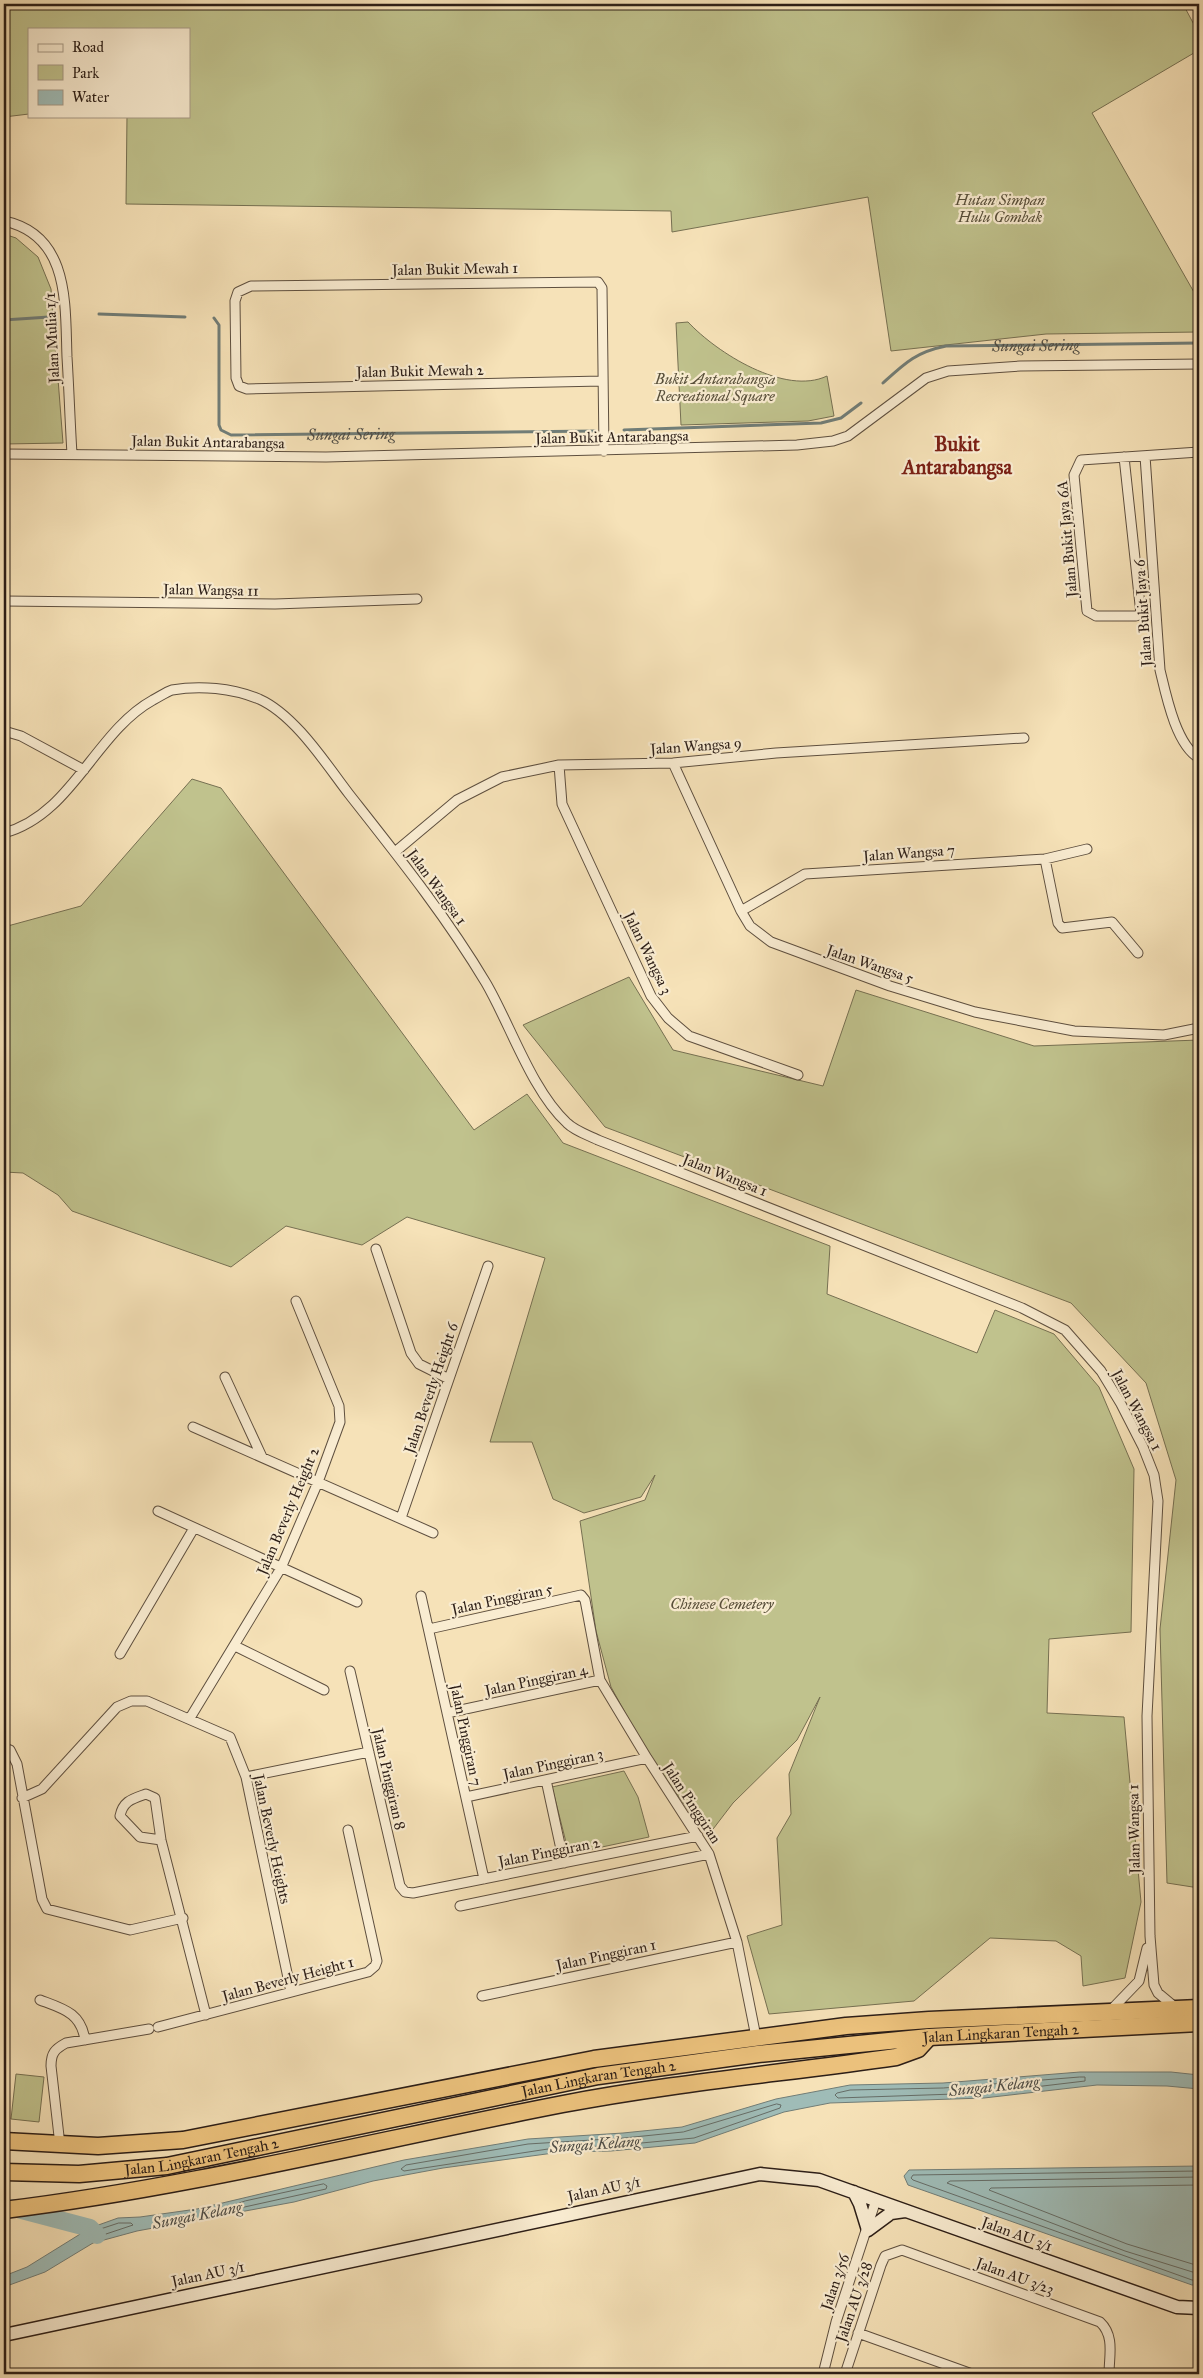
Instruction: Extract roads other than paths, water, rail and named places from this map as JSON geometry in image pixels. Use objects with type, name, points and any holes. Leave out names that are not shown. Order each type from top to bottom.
[{"type":"highway","name":"Jalan Lingkaran Tengah 2","points":[[4,2141],[60,2145],[131,2145],[183,2140],[594,2059],[846,2026],[920,2020],[1199,2008]]},
{"type":"highway","name":"Jalan Lingkaran Tengah 2","points":[[4,2172],[79,2174],[167,2166],[598,2076],[823,2046],[929,2037],[1199,2023]]},
{"type":"highway","points":[[4,2210],[86,2198],[224,2173],[607,2096],[896,2057],[918,2049],[929,2037]]},
{"type":"main road","name":"Jalan AU 3/1","points":[[4,2335],[737,2177],[760,2174],[778,2174],[819,2180],[1177,2307],[1199,2308]]},
{"type":"main road","points":[[854,2192],[868,2230],[891,2213],[907,2210]]},
{"type":"street","name":"Jalan Mulia 1/1","points":[[4,221],[32,232],[50,252],[64,286],[72,454]]},
{"type":"street","name":"Jalan Bukit Mewah 1","points":[[240,386],[236,378],[235,301],[238,292],[251,286],[588,280],[598,282],[602,288],[604,451]]},
{"type":"street","name":"Jalan Bukit Antarabangsa","points":[[4,454],[326,457],[760,448],[834,441],[848,436],[926,378],[948,371],[1020,366],[1199,364]]},
{"type":"street","name":"Jalan Bukit Mewah 2","points":[[240,386],[247,389],[602,381]]},
{"type":"street","points":[[1124,457],[1199,452]]},
{"type":"street","name":"Jalan Bukit Jaya 6","points":[[1145,456],[1160,670],[1167,700],[1186,747],[1199,758]]},
{"type":"street","name":"Jalan Bukit Jaya 6A","points":[[1124,457],[1141,614],[1136,616],[1091,615],[1087,611],[1074,475],[1081,460],[1124,457]]},
{"type":"street","name":"Jalan Wangsa 11","points":[[4,601],[275,604],[417,599]]},
{"type":"street","name":"Jalan Wangsa 1","points":[[4,833],[25,823],[49,807],[84,770],[116,730],[139,708],[170,690],[208,686],[259,700],[287,719],[395,852],[457,938],[487,984],[544,1093],[556,1111],[569,1125],[598,1140],[1022,1308],[1065,1330],[1100,1371],[1121,1404],[1143,1447],[1154,1475],[1158,1501],[1146,1716],[1150,1936],[1154,1985],[1158,1993],[1176,2008]]},
{"type":"street","points":[[4,731],[21,736],[84,770]]},
{"type":"street","name":"Jalan Wangsa 9","points":[[395,852],[464,796],[502,777],[559,765],[673,763],[776,753],[1024,738]]},
{"type":"street","name":"Jalan Wangsa 5","points":[[673,763],[741,911],[750,926],[771,942],[890,986],[975,1012],[1074,1031],[1164,1035],[1199,1028]]},
{"type":"street","name":"Jalan Wangsa 3","points":[[559,765],[562,804],[651,996],[668,1018],[689,1036],[798,1075]]},
{"type":"street","name":"Jalan Wangsa 7","points":[[741,911],[805,874],[1045,859],[1087,849]]},
{"type":"street","points":[[1045,859],[1058,923],[1062,928],[1112,922],[1138,953]]},
{"type":"street","points":[[376,1249],[412,1353],[419,1364],[449,1379]]},
{"type":"street","name":"Jalan Beverly Height 6","points":[[401,1518],[488,1266]]},
{"type":"street","name":"Jalan Beverly Height 2","points":[[190,1718],[281,1568],[318,1482],[340,1422],[339,1406],[296,1301]]},
{"type":"street","points":[[226,1377],[262,1457]]},
{"type":"street","points":[[193,1427],[433,1533]]},
{"type":"street","points":[[158,1511],[357,1602]]},
{"type":"street","points":[[120,1654],[194,1528]]},
{"type":"street","name":"Jalan Pinggiran 5","points":[[429,1629],[581,1595]]},
{"type":"street","name":"Jalan Pinggiran","points":[[581,1595],[585,1600],[600,1680],[647,1758],[709,1854],[737,1942],[756,2037]]},
{"type":"street","name":"Jalan Pinggiran 7","points":[[422,1596],[484,1879]]},
{"type":"street","points":[[235,1646],[324,1690]]},
{"type":"street","name":"Jalan Pinggiran 8","points":[[350,1670],[400,1886],[405,1892]]},
{"type":"street","name":"Jalan Pinggiran 4","points":[[447,1713],[600,1680]]},
{"type":"street","name":"Jalan Beverly Heights","points":[[22,1798],[42,1790],[117,1707],[130,1701],[147,1701],[190,1718],[230,1737],[246,1778],[291,1992]]},
{"type":"street","points":[[4,1748],[10,1750],[17,1764],[42,1899],[47,1909],[130,1930],[183,1918]]},
{"type":"street","points":[[246,1778],[369,1752]]},
{"type":"street","name":"Jalan Pinggiran 3","points":[[466,1797],[647,1758]]},
{"type":"street","points":[[546,1780],[564,1863]]},
{"type":"street","points":[[161,1840],[140,1837],[120,1816],[121,1808],[128,1800],[146,1794],[155,1798],[161,1840],[183,1918],[206,2015]]},
{"type":"street","name":"Jalan Beverly Height 1","points":[[60,2145],[51,2056],[57,2048],[85,2040],[154,2028],[206,2015],[368,1972],[375,1966],[377,1960],[348,1830]]},
{"type":"street","name":"Jalan Pinggiran 2","points":[[405,1892],[413,1893],[698,1836]]},
{"type":"street","points":[[460,1906],[709,1854]]},
{"type":"street","name":"Jalan Wangsa 1","points":[[1110,2011],[1139,1980],[1150,1936]]},
{"type":"street","name":"Jalan Pinggiran 1","points":[[482,1996],[737,1942]]},
{"type":"street","points":[[40,2000],[74,2015],[83,2028],[85,2040]]},
{"type":"street","name":"Jalan 3/56","points":[[823,2374],[836,2322],[868,2230],[876,2200]]},
{"type":"street","name":"Jalan AU 3/28","points":[[845,2374],[885,2256],[902,2250]]},
{"type":"street","name":"Jalan AU 3/23","points":[[902,2250],[1100,2322],[1108,2330],[1110,2338],[1109,2374]]},
{"type":"street","points":[[858,2333],[972,2374]]},
{"type":"water","name":"Sungai Kelang","points":[[1080,2072],[1171,2072],[1199,2075],[1199,2089],[1167,2086],[1097,2085],[984,2098],[830,2103],[784,2112],[695,2143],[611,2151],[561,2152],[443,2168],[373,2181],[294,2202],[137,2231],[93,2243],[45,2272],[4,2287],[4,2276],[27,2267],[90,2228],[118,2218],[197,2209],[404,2160],[528,2139],[682,2127],[776,2099],[850,2085],[943,2083]]},
{"type":"water","points":[[1199,2166],[1199,2285],[1192,2285],[908,2185],[904,2176],[909,2170]]},
{"type":"waterway","name":"Sungai Sering","points":[[99,314],[185,317]]},
{"type":"waterway","name":"Sungai Sering","points":[[4,320],[49,317]]},
{"type":"waterway","name":"Sungai Sering","points":[[214,318],[219,325],[219,425],[221,430],[231,435],[595,431]]},
{"type":"waterway","name":"Sungai Sering","points":[[883,383],[911,359],[936,348],[946,346],[1199,343]]},
{"type":"waterway","name":"Sungai Sering","points":[[624,430],[821,423],[841,418],[861,403]]},
{"type":"waterway","name":"Sungai Sering","points":[[14,2208],[90,2228],[97,2235]]},
{"type":"district","name":"Bukit Antarabangsa","points":[[957,456]]},
{"type":"park label","name":"Hutan Simpan Hulu Gombak","points":[[1000,208]]},
{"type":"park label","name":"Bukit Antarabangsa Recreational Square","points":[[715,388]]},
{"type":"park label","name":"Chinese Cemetery","points":[[722,1604]]}]
